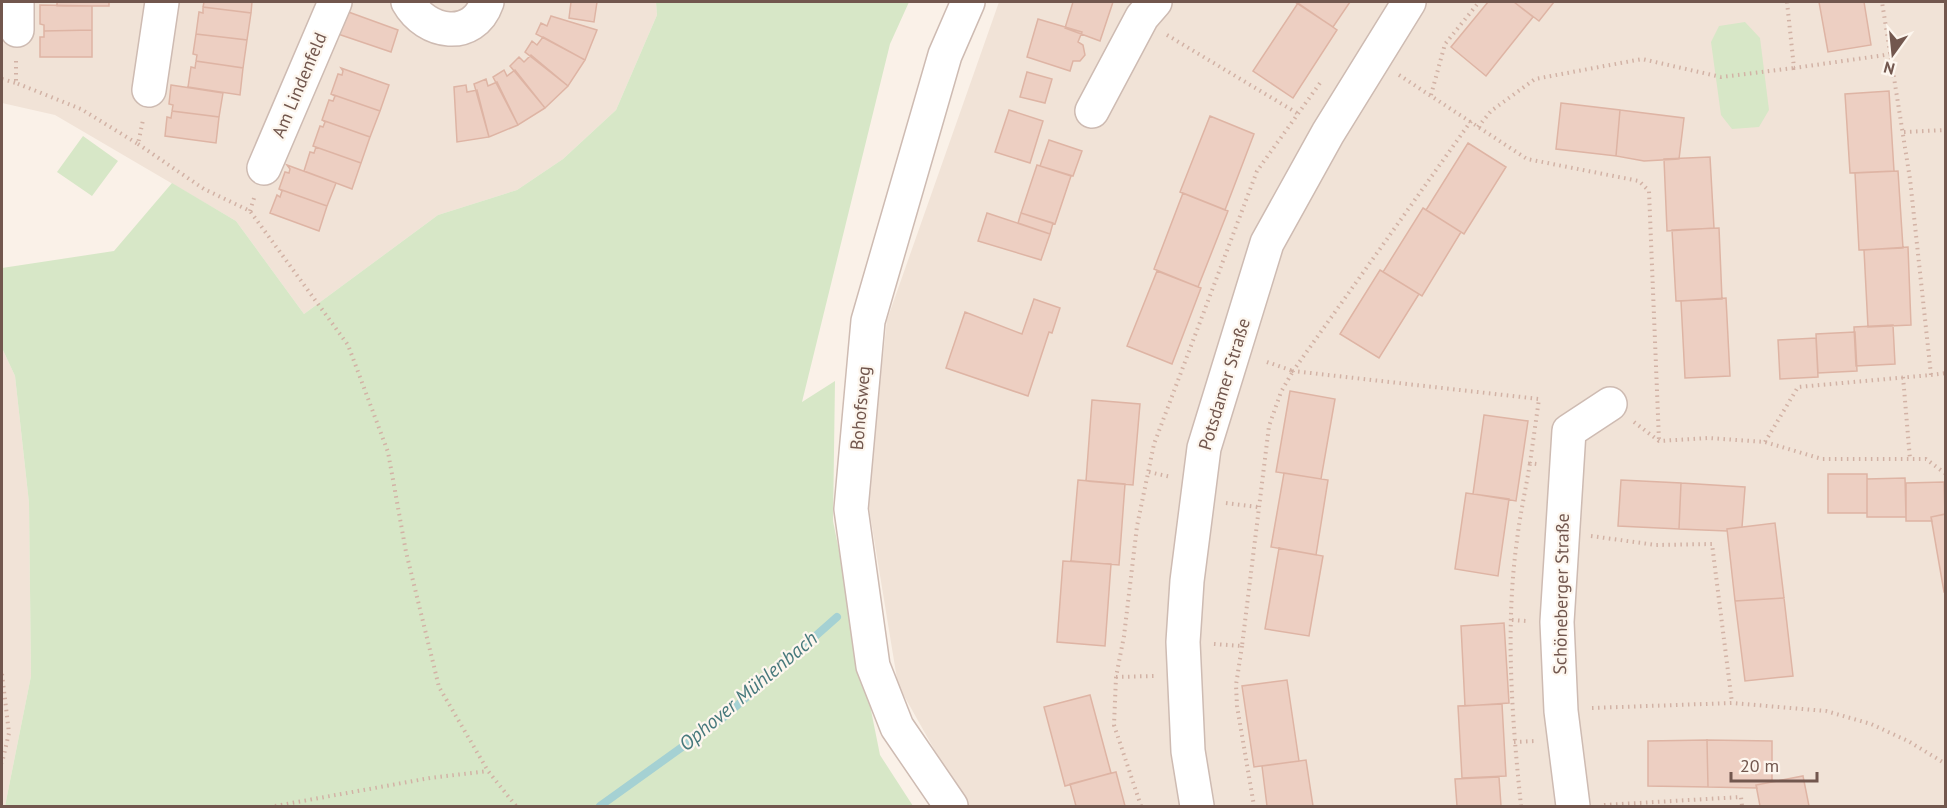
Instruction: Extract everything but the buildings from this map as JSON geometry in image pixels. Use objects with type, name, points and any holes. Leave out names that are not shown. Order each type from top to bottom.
[{"type":"street","points":[[149,90],[162,2]]},
{"type":"street","name":"Am Lindenfeld","points":[[264,168],[335,2]]},
{"type":"street","points":[[408,2],[424,22],[437,28],[451,29],[464,26],[476,19],[487,2]]},
{"type":"street","name":"Bohofsweg","points":[[951,807],[897,727],[873,666],[851,509],[868,321],[945,55],[968,2]]},
{"type":"street","name":"Potsdamer Straße","points":[[1197,807],[1188,751],[1183,642],[1196,498],[1204,448],[1267,243],[1328,133],[1410,2]]},
{"type":"street","points":[[1092,111],[1149,9]]},
{"type":"street","name":"Schöneberger Straße","points":[[1573,807],[1561,711],[1557,622],[1569,431],[1610,404]]},
{"type":"path","points":[[1431,95],[1444,45],[1479,2]]},
{"type":"path","points":[[1787,2],[1794,68]]},
{"type":"path","points":[[1881,2],[1904,132],[1931,375]]},
{"type":"path","points":[[1149,9],[1174,41],[1328,133]]},
{"type":"path","points":[[16,83],[17,16]]},
{"type":"path","points":[[1478,127],[1491,111],[1535,79],[1642,59],[1720,77],[1892,54]]},
{"type":"path","points":[[1402,77],[1527,159],[1639,181],[1649,191],[1659,441]]},
{"type":"path","points":[[2,79],[81,109],[204,189],[250,212],[348,345],[388,452],[405,552],[439,687],[488,771],[516,807]]},
{"type":"path","points":[[138,144],[149,90]]},
{"type":"path","points":[[1254,807],[1236,685],[1269,426],[1281,392],[1293,371],[1471,121]]},
{"type":"path","points":[[1904,132],[1946,130]]},
{"type":"path","points":[[1293,371],[1539,399],[1516,541],[1512,620],[1514,742],[1521,807]]},
{"type":"path","points":[[1765,442],[1798,387],[1946,373]]},
{"type":"path","points":[[1903,377],[1910,459]]},
{"type":"path","points":[[1610,404],[1659,441],[1709,438],[1765,442],[1822,459],[1926,459],[1946,474]]},
{"type":"path","points":[[1530,463],[1567,469]]},
{"type":"path","points":[[1561,532],[1656,545],[1712,544],[1732,703]]},
{"type":"path","points":[[1183,642],[1242,646]]},
{"type":"path","points":[[2,674],[9,733],[2,763]]},
{"type":"path","points":[[1116,677],[1183,676]]},
{"type":"path","points":[[1561,711],[1609,706],[1732,703],[1826,711],[1871,724],[1908,741],[1946,764]]},
{"type":"path","points":[[275,807],[430,778],[488,771]]},
{"type":"path","points":[[1596,806],[1741,797],[1742,807]]},
{"type":"shaded area","points":[[2,2],[656,2],[657,15],[616,110],[563,159],[517,190],[438,215],[304,314],[236,221],[55,115],[2,103]]},
{"type":"shaded area","points":[[999,2],[1945,2],[1945,806],[966,806],[898,685],[867,496],[887,320]]},
{"type":"shaded area","points":[[2,348],[15,376],[29,503],[31,676],[5,806],[2,806]]},
{"type":"green space","points":[[656,2],[909,2],[890,44],[802,402],[835,381],[833,521],[880,755],[913,806],[5,806],[31,676],[29,503],[15,376],[2,348],[2,268],[114,251],[172,183],[236,221],[304,314],[438,215],[517,190],[563,159],[616,110],[657,15]]},
{"type":"green space","points":[[1745,22],[1760,38],[1769,110],[1759,127],[1732,129],[1721,115],[1711,42],[1719,26]]},
{"type":"green space","points":[[83,136],[118,161],[92,196],[57,172]]},
{"type":"waterway","name":"Ophover Mühlenbach","points":[[600,806],[724,717],[837,617]]}]
